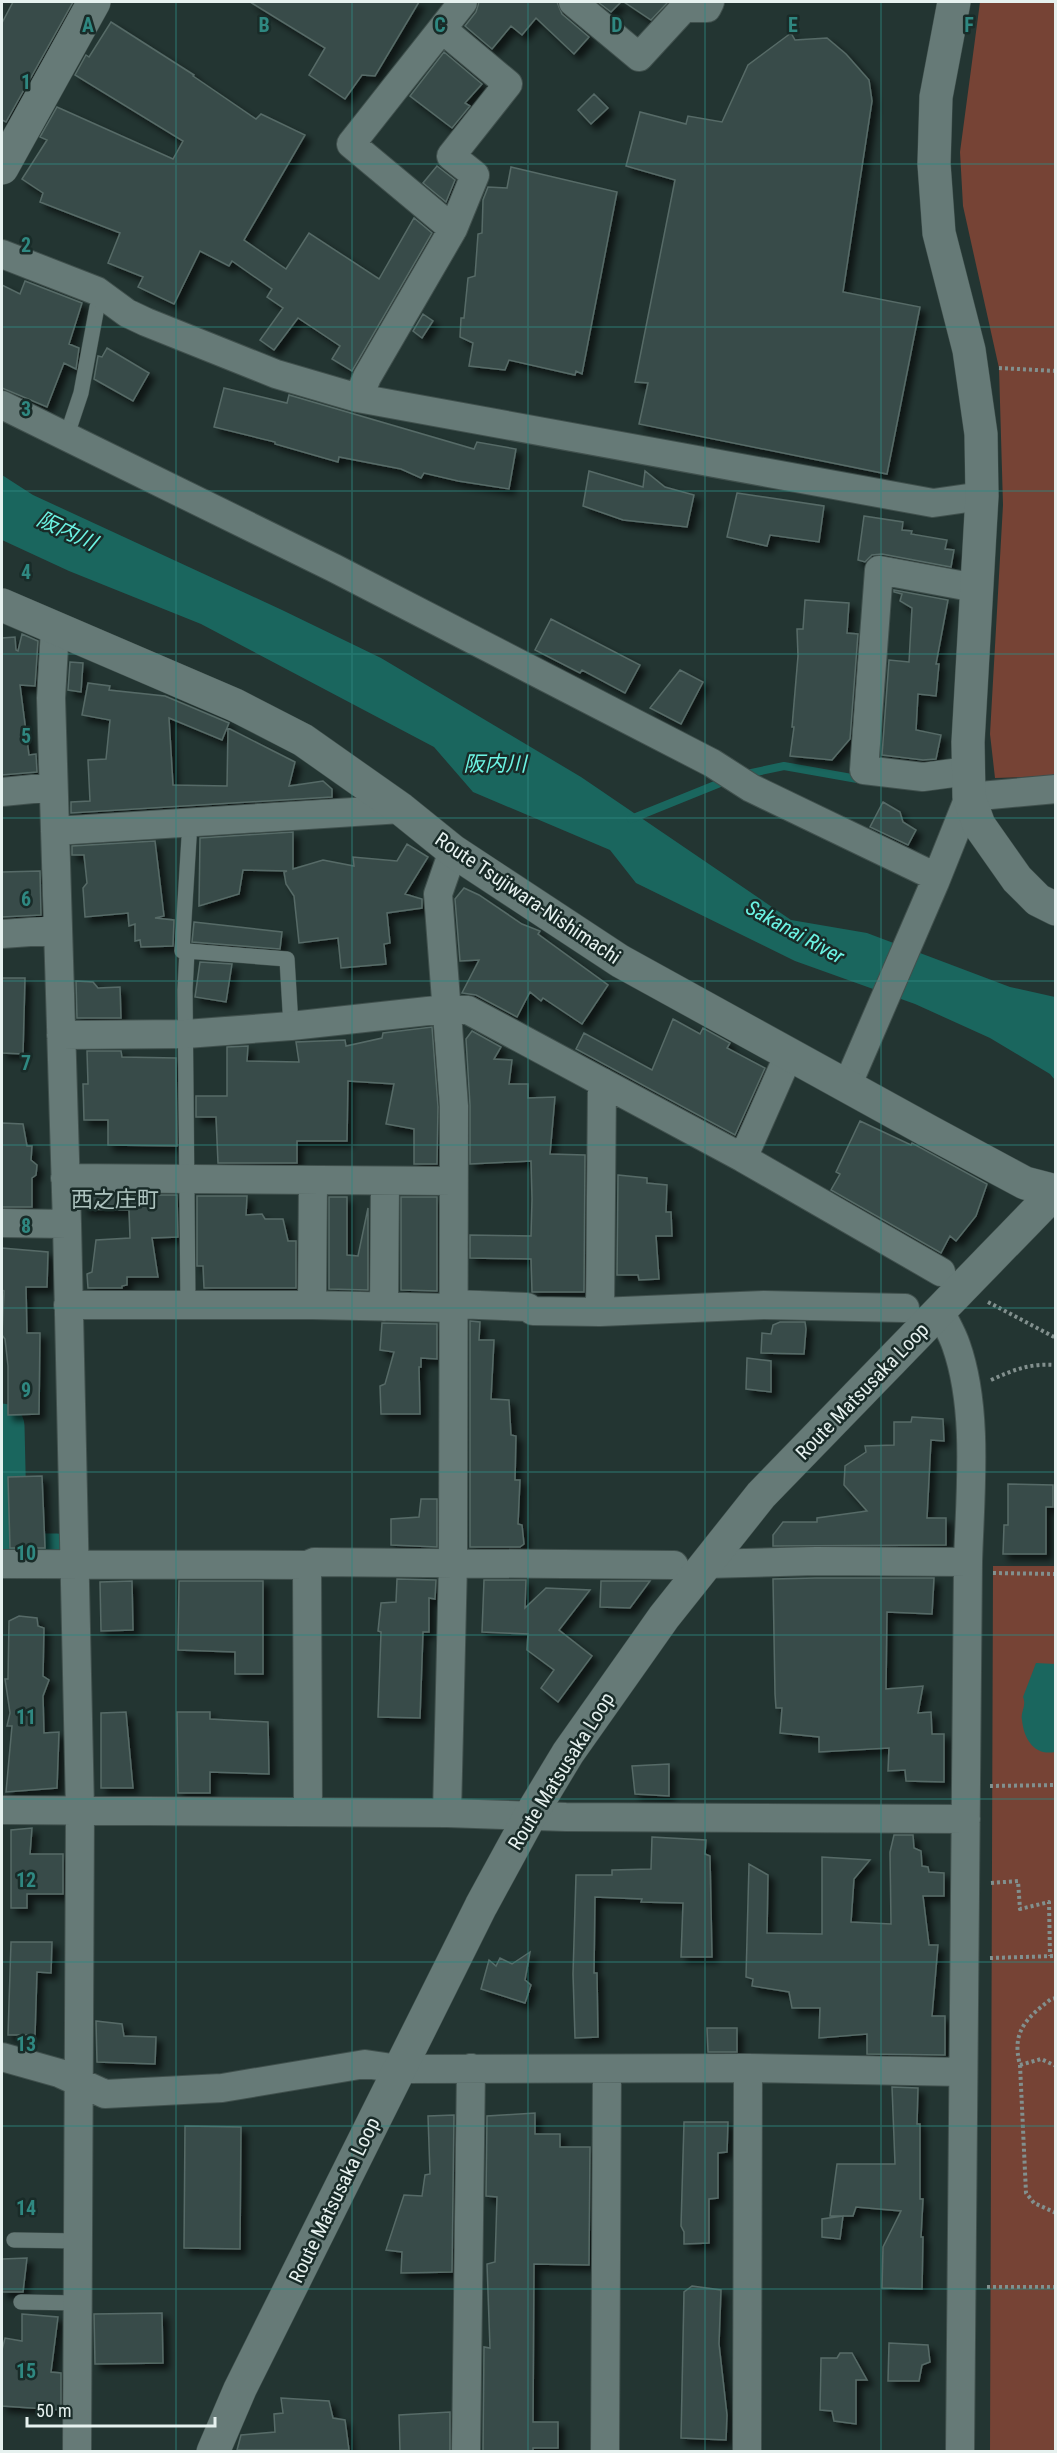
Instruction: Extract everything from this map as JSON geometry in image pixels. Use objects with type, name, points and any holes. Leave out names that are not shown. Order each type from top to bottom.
[{"type":"main road","points":[[2,168],[94,2]]},
{"type":"main road","points":[[954,2],[936,97],[934,164],[939,233],[969,350],[981,434],[982,496],[968,742],[969,784],[979,825],[1017,879],[1038,900],[1056,909]]},
{"type":"main road","name":"Route Tsujiwara-Nishimachi","points":[[2,605],[236,705],[303,740],[401,809],[453,851],[620,961],[789,1054],[850,1077],[1025,1182],[1056,1191]]},
{"type":"main road","name":"Route Matsusaka Loop","points":[[213,2451],[240,2389],[481,1906],[530,1816],[568,1754],[633,1661],[690,1565],[1056,1191]]},
{"type":"street","points":[[453,229],[351,144],[463,2]]},
{"type":"street","points":[[573,2],[639,57],[684,8],[707,8],[710,2]]},
{"type":"street","points":[[358,398],[367,377],[453,229],[475,175],[451,156],[508,84],[442,28]]},
{"type":"street","points":[[2,254],[97,291],[127,313],[146,322],[276,374],[358,398],[933,503],[982,496]]},
{"type":"street","points":[[2,405],[313,558],[718,767],[751,788],[935,879]]},
{"type":"street","points":[[976,588],[879,570],[864,770],[969,784],[1056,789]]},
{"type":"street","points":[[56,629],[51,698],[67,1224],[80,1809],[77,2451]]},
{"type":"street","points":[[850,1077],[935,879],[969,784]]},
{"type":"street","points":[[2,792],[53,787]]},
{"type":"street","points":[[55,831],[401,809]]},
{"type":"street","points":[[447,1813],[453,1562],[454,1106],[438,894],[453,851]]},
{"type":"street","points":[[2,934],[58,930]]},
{"type":"street","points":[[61,1035],[186,1034],[291,1026],[446,1009],[468,1010],[743,1158],[941,1272]]},
{"type":"street","points":[[743,1158],[789,1054]]},
{"type":"street","points":[[600,1312],[602,1082]]},
{"type":"street","points":[[65,1178],[453,1181]]},
{"type":"street","points":[[312,1305],[313,1180]]},
{"type":"street","points":[[384,1307],[385,1182]]},
{"type":"street","points":[[2,1223],[67,1224]]},
{"type":"street","points":[[68,1305],[454,1306],[527,1307],[533,1311],[600,1312],[764,1305],[905,1308]]},
{"type":"street","points":[[940,1311],[956,1344],[964,1375],[972,1439],[977,1567],[966,1819],[960,2451]]},
{"type":"street","points":[[2,1564],[307,1565],[314,1562],[453,1562],[690,1565],[816,1561],[977,1567]]},
{"type":"street","points":[[307,1565],[308,1812]]},
{"type":"street","points":[[2,1810],[966,1819]]},
{"type":"street","points":[[2,2057],[59,2073],[105,2094],[222,2088],[365,2064],[399,2069],[748,2068],[963,2072]]},
{"type":"street","points":[[466,2451],[471,2068]]},
{"type":"street","points":[[747,2451],[748,2068]]},
{"type":"street","points":[[606,2451],[607,2069]]},
{"type":"lane","points":[[66,438],[81,393],[97,307],[104,298]]},
{"type":"lane","points":[[190,822],[182,951],[287,959],[291,1026]]},
{"type":"lane","points":[[188,951],[185,990],[188,1306]]},
{"type":"lane","points":[[14,2240],[79,2241]]},
{"type":"lane","points":[[21,2302],[79,2303]]},
{"type":"path","points":[[994,367],[1056,371]]},
{"type":"path","points":[[984,1300],[1056,1338]]},
{"type":"path","points":[[987,1382],[1014,1369],[1035,1364],[1056,1365]]},
{"type":"path","points":[[977,1567],[1056,1574]]},
{"type":"path","points":[[986,1786],[1056,1785]]},
{"type":"path","points":[[983,1883],[1018,1881],[1020,1909],[1049,1902],[1053,1956],[983,1958]]},
{"type":"path","points":[[1056,1998],[1051,1999],[1025,2020],[1016,2050],[1020,2065],[1026,2193],[1034,2204],[1056,2213]]},
{"type":"path","points":[[1020,2065],[1041,2059],[1056,2066]]},
{"type":"path","points":[[982,2287],[1056,2287]]},
{"type":"shaded area","points":[[980,2],[1055,2],[1056,774],[1048,776],[995,778],[990,734],[1003,505],[999,368],[963,206],[960,152]]},
{"type":"shaded area","points":[[993,1566],[1055,1566],[1055,2451],[990,2452]]},
{"type":"water","name":"阪内川","points":[[2,475],[33,495],[381,658],[581,777],[791,920],[867,933],[1010,987],[1055,997],[1055,1080],[1050,1074],[990,1038],[915,1004],[795,961],[636,883],[610,850],[473,792],[434,747],[201,624],[69,571],[2,540]]},
{"type":"water","points":[[1036,1663],[1055,1664],[1055,1752],[1048,1753],[1036,1749],[1028,1740],[1023,1727],[1023,1697]]},
{"type":"building","points":[[13,2],[73,2],[6,122],[2,120],[2,23]]},
{"type":"building","points":[[250,2],[419,2],[375,76],[362,75],[345,99],[309,75],[325,48]]},
{"type":"building","points":[[479,2],[557,2],[562,14],[589,37],[574,54],[536,18],[522,35],[511,26],[492,49],[465,26],[476,12]]},
{"type":"building","points":[[598,2],[621,2],[611,12]]},
{"type":"building","points":[[624,2],[668,2],[651,20]]},
{"type":"building","points":[[111,22],[194,75],[256,119],[261,114],[305,135],[244,240],[286,269],[309,233],[379,279],[414,218],[432,233],[352,371],[332,359],[340,346],[298,318],[274,350],[260,340],[283,308],[267,297],[272,289],[232,261],[229,266],[200,251],[174,304],[138,287],[143,277],[108,263],[120,233],[40,202],[43,193],[22,179],[47,140],[40,137],[57,107],[173,159],[183,141],[75,75],[86,55],[89,57]]},
{"type":"building","points":[[791,33],[795,40],[827,38],[846,54],[869,80],[872,101],[843,292],[920,307],[887,474],[639,424],[648,383],[635,382],[675,180],[626,166],[640,112],[686,124],[688,116],[722,122],[748,65]]},
{"type":"building","points":[[444,52],[482,84],[465,103],[470,106],[452,128],[410,96]]},
{"type":"building","points":[[594,94],[608,108],[591,124],[578,110]]},
{"type":"building","points":[[437,166],[455,180],[446,202],[423,183]]},
{"type":"building","points":[[511,167],[617,192],[582,374],[576,371],[575,375],[509,360],[505,370],[469,366],[473,343],[460,337],[461,318],[464,318],[468,278],[475,276],[478,234],[482,233],[483,200],[488,187],[507,188]]},
{"type":"building","points":[[25,281],[82,303],[69,344],[79,348],[76,369],[64,363],[47,407],[2,388],[2,285],[20,294]]},
{"type":"building","points":[[423,314],[433,321],[422,338],[413,331]]},
{"type":"building","points":[[107,348],[149,373],[133,401],[94,379],[98,356],[102,357]]},
{"type":"building","points":[[224,388],[287,403],[289,395],[474,449],[477,442],[516,449],[509,489],[424,473],[421,478],[401,469],[339,457],[338,462],[275,444],[275,442],[214,427]]},
{"type":"building","points":[[589,471],[643,487],[645,471],[665,487],[694,495],[687,527],[623,520],[583,506]]},
{"type":"building","points":[[737,493],[824,506],[819,542],[770,535],[767,546],[727,537]]},
{"type":"building","points":[[864,516],[903,522],[902,530],[912,531],[911,534],[947,540],[945,549],[954,550],[951,567],[882,554],[872,555],[865,562],[858,560]]},
{"type":"building","points":[[894,590],[948,600],[936,664],[939,664],[936,696],[918,694],[916,730],[941,735],[936,759],[923,760],[882,755],[889,660],[909,662],[912,608],[900,601],[902,594]]},
{"type":"building","points":[[805,600],[849,603],[847,633],[858,634],[850,739],[832,760],[790,756],[798,656],[797,629],[803,629]]},
{"type":"building","points":[[551,619],[640,665],[625,693],[582,670],[580,673],[535,650]]},
{"type":"building","points":[[22,634],[38,641],[35,686],[20,685],[29,755],[36,754],[37,772],[2,775],[2,638],[15,637],[18,651]]},
{"type":"building","points":[[70,662],[83,663],[81,692],[68,690]]},
{"type":"building","points":[[680,670],[703,682],[681,724],[650,708]]},
{"type":"building","points":[[88,683],[110,686],[109,690],[165,696],[229,723],[222,740],[169,718],[173,785],[227,786],[228,728],[295,762],[289,786],[323,781],[332,789],[332,797],[71,813],[71,802],[90,801],[88,760],[106,759],[110,720],[82,715]]},
{"type":"building","points":[[883,802],[900,812],[903,822],[916,830],[908,845],[870,827]]},
{"type":"building","points":[[293,832],[293,869],[323,860],[354,866],[353,857],[397,861],[407,844],[428,857],[405,894],[422,899],[422,908],[387,913],[390,943],[384,944],[386,964],[341,968],[338,938],[299,943],[294,896],[286,884],[284,872],[287,871],[243,870],[239,894],[199,906],[200,838]]},
{"type":"building","points":[[155,841],[164,916],[155,918],[174,920],[173,946],[141,947],[140,940],[135,941],[135,924],[129,926],[128,913],[85,917],[83,888],[87,883],[84,855],[72,855],[72,846]]},
{"type":"building","points":[[40,871],[41,915],[2,917],[2,872]]},
{"type":"building","points":[[464,888],[479,895],[522,924],[540,931],[538,934],[608,985],[582,1024],[543,998],[541,1001],[530,992],[517,1017],[476,995],[462,993],[479,960],[460,961],[455,899]]},
{"type":"building","points":[[194,922],[282,932],[280,949],[192,942]]},
{"type":"building","points":[[200,962],[232,964],[226,1002],[195,997]]},
{"type":"building","points":[[2,978],[25,978],[23,1054],[2,1053]]},
{"type":"building","points":[[76,981],[93,982],[98,988],[120,987],[121,1018],[77,1018]]},
{"type":"building","points":[[673,1019],[700,1034],[703,1028],[730,1043],[727,1048],[765,1068],[735,1135],[576,1049],[584,1033],[652,1070]]},
{"type":"building","points":[[432,1027],[438,1107],[437,1164],[414,1164],[414,1129],[386,1124],[394,1084],[348,1081],[347,1141],[297,1141],[297,1163],[218,1163],[216,1117],[196,1117],[196,1096],[227,1096],[227,1047],[248,1046],[247,1061],[299,1062],[296,1042],[345,1040],[346,1046],[382,1038],[383,1033]]},
{"type":"building","points":[[472,1031],[501,1047],[494,1059],[512,1060],[509,1084],[528,1084],[528,1098],[555,1097],[550,1154],[585,1155],[584,1292],[532,1292],[531,1259],[470,1258],[470,1235],[531,1236],[532,1199],[531,1161],[470,1164],[470,1105],[466,1039]]},
{"type":"building","points":[[87,1051],[121,1051],[122,1057],[176,1058],[177,1146],[108,1145],[108,1120],[84,1120],[83,1084],[88,1084]]},
{"type":"building","points":[[860,1121],[911,1145],[912,1143],[987,1184],[976,1216],[956,1241],[950,1236],[941,1253],[831,1190],[840,1174],[836,1172]]},
{"type":"building","points":[[2,1123],[23,1124],[27,1146],[32,1146],[31,1160],[37,1165],[36,1175],[32,1178],[32,1207],[2,1207]]},
{"type":"building","points":[[618,1175],[647,1178],[647,1183],[667,1185],[666,1212],[671,1212],[672,1236],[656,1236],[659,1279],[639,1280],[638,1275],[617,1275]]},
{"type":"building","points":[[83,1195],[177,1195],[178,1237],[152,1238],[158,1277],[127,1277],[127,1285],[122,1288],[88,1288],[87,1274],[92,1272],[96,1240],[130,1238],[129,1210],[83,1209]]},
{"type":"building","points":[[197,1196],[247,1196],[246,1215],[262,1214],[265,1219],[283,1219],[288,1241],[296,1241],[296,1288],[204,1288],[203,1266],[197,1266]]},
{"type":"building","points":[[329,1197],[347,1197],[347,1255],[358,1256],[368,1208],[368,1290],[329,1289]]},
{"type":"building","points":[[401,1197],[437,1197],[437,1291],[401,1290]]},
{"type":"building","points":[[2,1248],[48,1252],[47,1287],[26,1287],[27,1333],[40,1333],[39,1414],[8,1415],[8,1366],[5,1339],[2,1335],[4,1291],[2,1290]]},
{"type":"building","points":[[470,1321],[480,1322],[479,1340],[494,1340],[491,1399],[509,1400],[511,1435],[516,1436],[515,1480],[520,1480],[518,1524],[522,1525],[524,1544],[520,1547],[470,1547]]},
{"type":"building","points":[[780,1322],[805,1322],[804,1354],[761,1353],[762,1333],[771,1334],[773,1325]]},
{"type":"building","points":[[382,1323],[437,1324],[437,1359],[421,1358],[421,1367],[419,1367],[420,1414],[381,1414],[380,1386],[385,1384],[394,1352],[380,1350]]},
{"type":"building","points":[[747,1358],[771,1361],[771,1392],[746,1389]]},
{"type":"building","points":[[912,1417],[943,1419],[944,1441],[931,1440],[927,1518],[946,1518],[946,1545],[773,1546],[773,1535],[783,1522],[817,1522],[817,1518],[867,1511],[844,1485],[845,1466],[866,1452],[865,1446],[894,1445],[894,1422],[911,1422]]},
{"type":"building","points":[[42,1476],[45,1548],[10,1548],[8,1477]]},
{"type":"building","points":[[1008,1484],[1053,1485],[1053,1507],[1046,1507],[1046,1554],[1003,1554],[1004,1525],[1008,1525]]},
{"type":"building","points":[[421,1499],[437,1499],[437,1547],[391,1545],[391,1519],[419,1517]]},
{"type":"building","points":[[934,1578],[932,1614],[887,1612],[886,1689],[923,1686],[918,1713],[931,1712],[932,1734],[944,1734],[944,1782],[906,1781],[905,1770],[888,1771],[889,1748],[819,1752],[819,1737],[780,1733],[782,1708],[776,1708],[775,1694],[773,1579]]},
{"type":"building","points":[[397,1579],[436,1580],[435,1599],[429,1598],[429,1632],[423,1632],[420,1718],[378,1717],[381,1632],[378,1631],[381,1603],[396,1602]]},
{"type":"building","points":[[484,1580],[526,1580],[525,1608],[546,1588],[590,1590],[559,1630],[592,1656],[558,1702],[541,1688],[554,1670],[527,1650],[528,1634],[482,1632]]},
{"type":"building","points":[[132,1581],[133,1630],[101,1631],[100,1582]]},
{"type":"building","points":[[179,1581],[263,1581],[263,1674],[235,1674],[235,1652],[178,1650]]},
{"type":"building","points":[[601,1581],[650,1581],[630,1608],[600,1607]]},
{"type":"building","points":[[19,1616],[37,1618],[38,1626],[44,1628],[43,1676],[49,1680],[43,1696],[44,1733],[59,1732],[57,1788],[6,1792],[12,1726],[7,1726],[10,1713],[5,1679],[8,1679],[9,1621]]},
{"type":"building","points":[[126,1712],[133,1788],[101,1788],[101,1713]]},
{"type":"building","points":[[177,1712],[210,1712],[210,1719],[268,1722],[269,1774],[210,1772],[210,1793],[178,1793]]},
{"type":"building","points":[[669,1764],[669,1796],[635,1794],[632,1766]]},
{"type":"building","points":[[32,1828],[30,1854],[63,1854],[63,1894],[27,1894],[27,1908],[11,1908],[11,1830]]},
{"type":"building","points":[[894,1835],[913,1835],[914,1848],[921,1851],[922,1866],[928,1867],[929,1872],[944,1873],[944,1896],[923,1896],[929,1945],[938,1945],[932,2016],[945,2016],[945,2055],[867,2054],[867,2034],[819,2038],[820,2008],[792,2008],[789,1992],[752,1986],[753,1979],[746,1977],[749,1864],[768,1875],[767,1933],[822,1934],[822,1857],[870,1860],[854,1879],[851,1922],[891,1924],[890,1852]]},
{"type":"building","points":[[652,1837],[706,1840],[705,1854],[710,1856],[712,1957],[681,1957],[683,1903],[641,1902],[642,1899],[595,1897],[594,1973],[597,1973],[598,2037],[575,2038],[573,1974],[576,1875],[612,1875],[612,1870],[651,1869]]},
{"type":"building","points":[[11,1942],[52,1942],[51,1973],[37,1972],[35,2035],[8,2035]]},
{"type":"building","points":[[530,1952],[525,1980],[531,1985],[525,2003],[481,1989],[489,1960],[496,1966],[500,1958],[512,1964]]},
{"type":"building","points":[[96,2021],[122,2024],[124,2036],[156,2037],[155,2064],[97,2062]]},
{"type":"building","points":[[707,2028],[737,2028],[737,2052],[708,2052]]},
{"type":"building","points":[[892,2087],[918,2088],[920,2199],[923,2199],[922,2289],[882,2288],[883,2247],[901,2211],[856,2207],[853,2216],[830,2216],[837,2164],[895,2164]]},
{"type":"building","points":[[535,2113],[535,2134],[560,2134],[560,2147],[590,2147],[589,2265],[534,2264],[533,2422],[558,2422],[558,2448],[533,2448],[533,2451],[483,2451],[484,2347],[490,2348],[487,2264],[495,2262],[497,2197],[486,2196],[487,2116]]},
{"type":"building","points":[[454,2115],[452,2272],[401,2273],[402,2252],[386,2250],[404,2195],[422,2196],[425,2175],[430,2174],[428,2116]]},
{"type":"building","points":[[684,2122],[728,2122],[727,2152],[718,2153],[718,2198],[709,2199],[709,2243],[684,2244],[684,2232],[681,2226]]},
{"type":"building","points":[[185,2126],[241,2127],[240,2249],[184,2248]]},
{"type":"building","points":[[843,2216],[840,2239],[822,2237],[822,2219]]},
{"type":"building","points":[[27,2258],[23,2292],[2,2292],[2,2259]]},
{"type":"building","points":[[692,2286],[721,2290],[719,2344],[727,2415],[726,2440],[681,2438],[684,2292]]},
{"type":"building","points":[[162,2313],[163,2363],[95,2364],[94,2314]]},
{"type":"building","points":[[22,2314],[58,2317],[51,2372],[61,2373],[61,2410],[2,2406],[2,2350],[5,2338],[22,2341]]},
{"type":"building","points":[[889,2343],[928,2345],[930,2362],[922,2365],[919,2381],[888,2381]]},
{"type":"building","points":[[840,2353],[852,2353],[867,2380],[856,2380],[856,2424],[834,2421],[832,2411],[820,2410],[821,2358],[837,2358]]},
{"type":"building","points":[[281,2398],[329,2401],[333,2418],[345,2420],[349,2450],[237,2450],[241,2435],[275,2432],[274,2414],[283,2413]]},
{"type":"building","points":[[450,2412],[450,2451],[400,2451],[399,2415]]},
{"type":"waterway","points":[[742,775],[784,766],[863,780]]},
{"type":"waterway","points":[[631,819],[725,781]]},
{"type":"waterway","points":[[2,1426],[5,1556],[57,1556]]},
{"type":"district","name":"西之庄町","points":[[115,1199]]},
{"type":"water label","name":"Sakanai River","points":[[795,932]]}]
